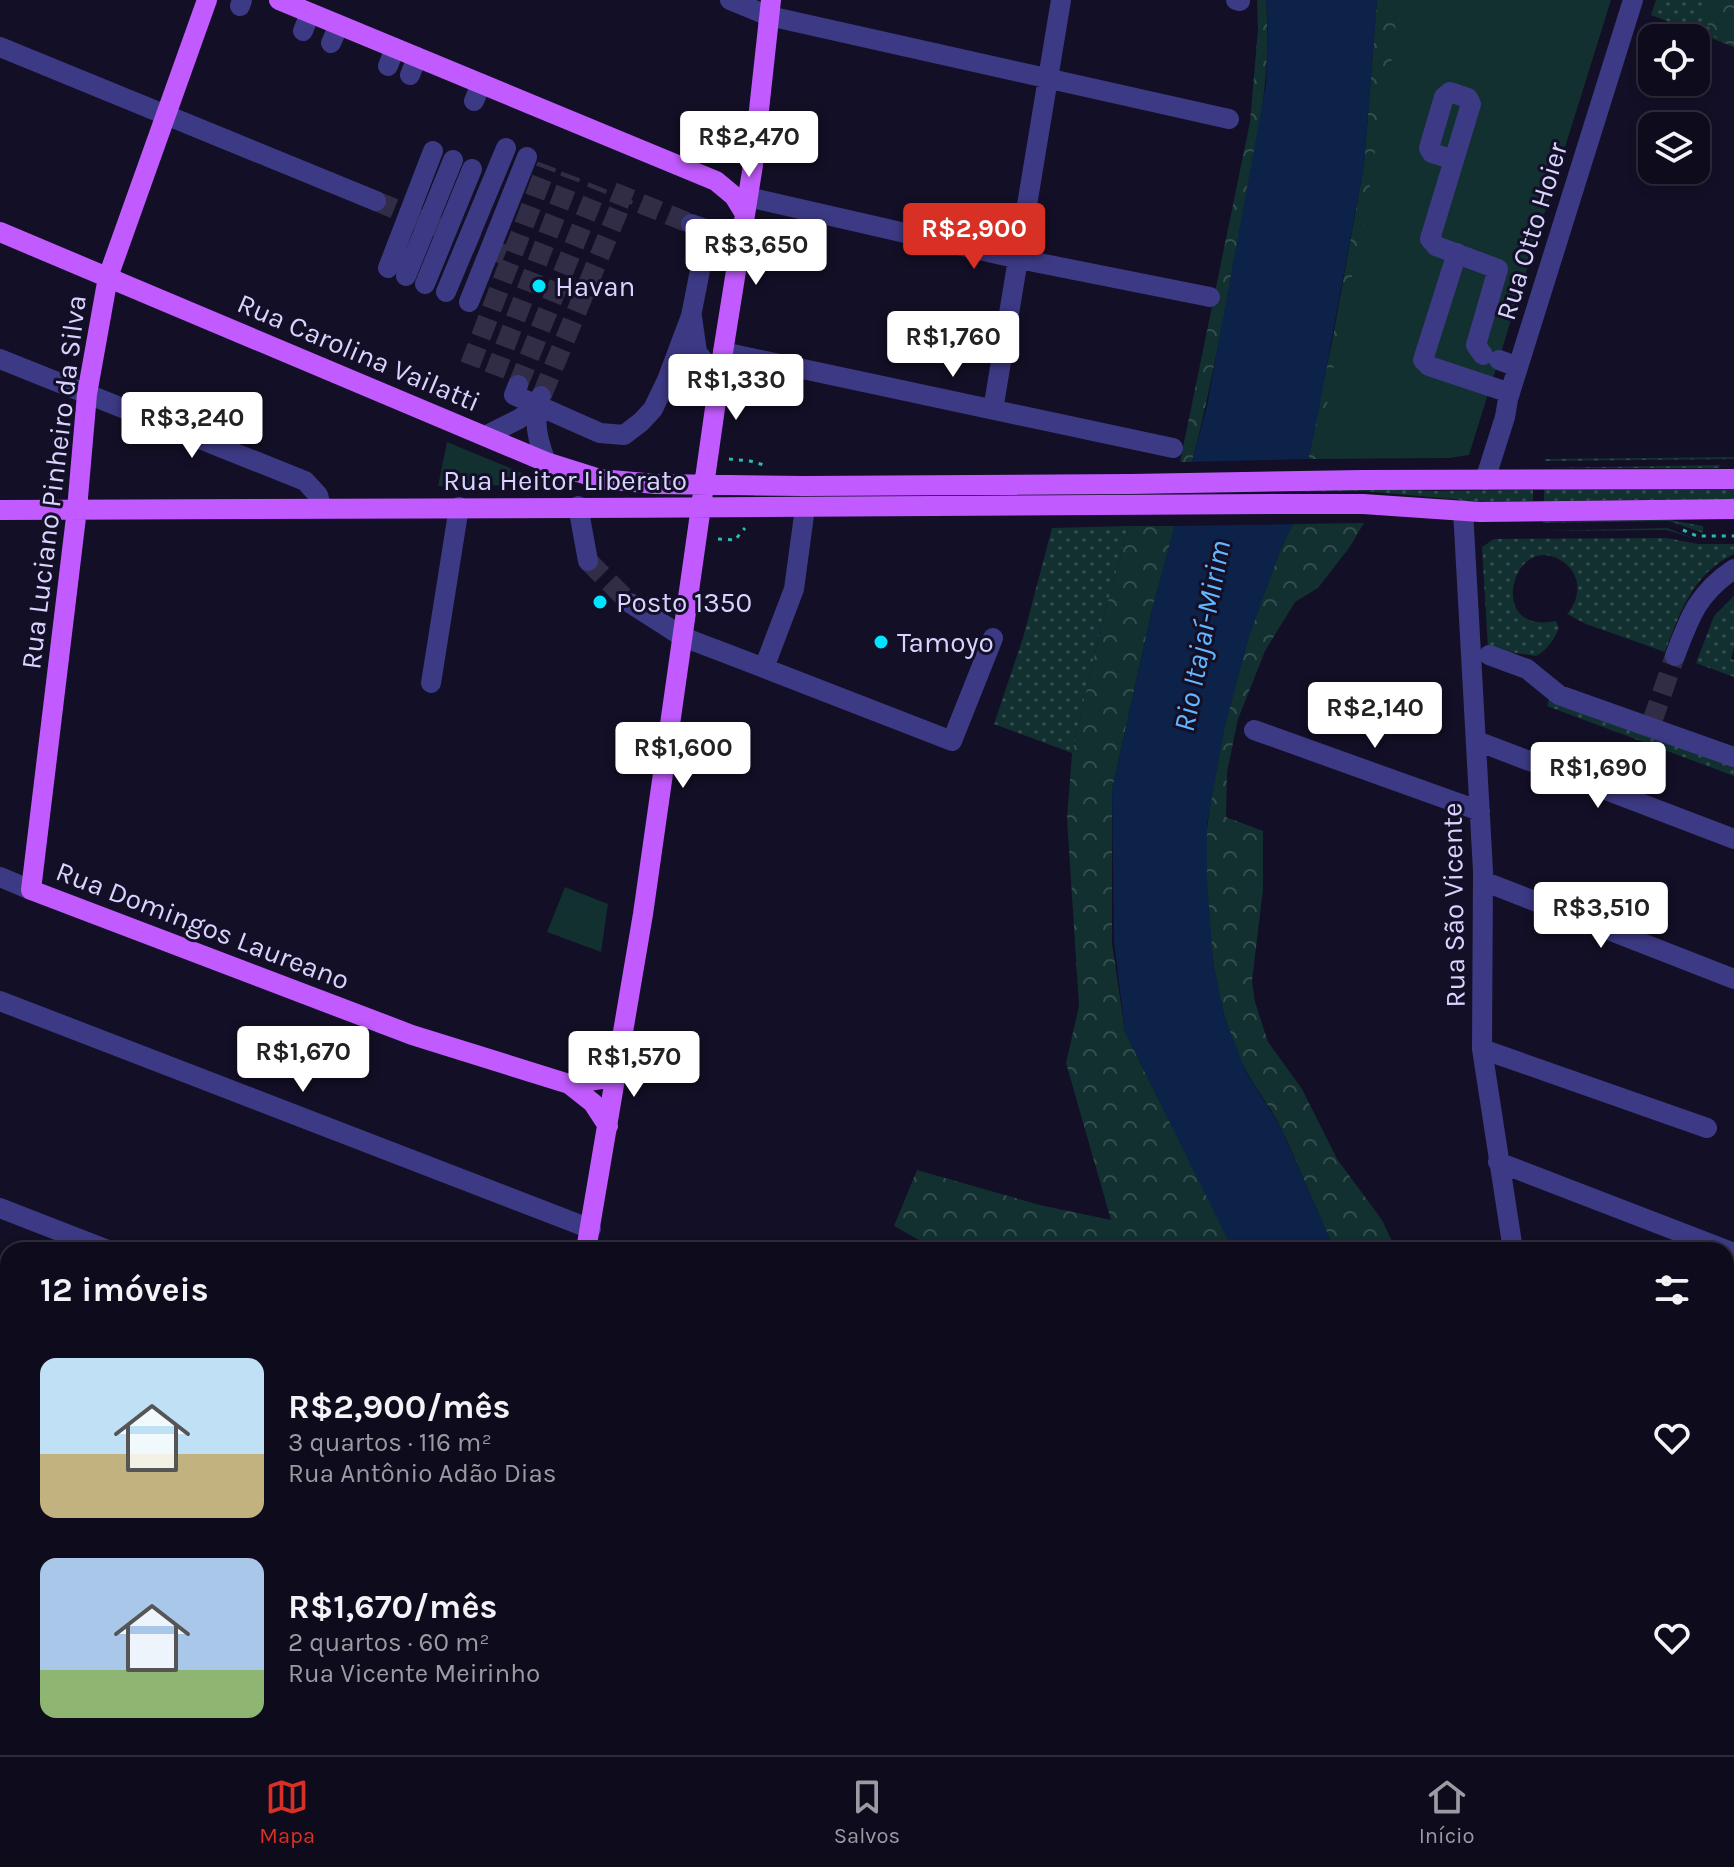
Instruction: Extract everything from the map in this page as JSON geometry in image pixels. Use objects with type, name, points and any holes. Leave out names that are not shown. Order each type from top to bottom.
[{"type":"main road","name":"Rua Luciano Pinheiro da Silva","points":[[31,890],[77,509],[87,394],[108,277],[207,0]]},
{"type":"main road","points":[[279,0],[306,22],[477,93],[716,181],[747,206]]},
{"type":"main road","points":[[588,1242],[643,914],[723,352],[753,165],[770,8]]},
{"type":"main road","points":[[716,181],[728,179],[753,165]]},
{"type":"main road","name":"Rua Carolina Vailatti","points":[[0,232],[546,462],[600,479],[705,485]]},
{"type":"main road","name":"Rua Heitor Liberato","points":[[705,485],[1734,479]]},
{"type":"main road","name":"Rua Heitor Liberato","points":[[0,510],[1363,504],[1480,512],[1734,509]]},
{"type":"main road","name":"Rua Domingos Laureano","points":[[31,890],[412,1035],[569,1084],[593,1103],[608,1126]]},
{"type":"main road","points":[[569,1084],[601,1079],[618,1064]]},
{"type":"street","points":[[730,0],[1229,119]]},
{"type":"street","points":[[993,410],[1061,0]]},
{"type":"street","name":"Rua Otto Hoier","points":[[1485,480],[1510,393],[1500,361],[1633,0]]},
{"type":"street","points":[[0,47],[376,201]]},
{"type":"street","points":[[1454,160],[1432,153],[1429,145],[1446,94],[1450,92],[1468,98],[1471,104],[1454,160],[1430,239],[1434,245],[1499,270],[1476,345],[1500,361]]},
{"type":"street","points":[[446,292],[506,148]]},
{"type":"street","points":[[433,151],[406,276],[462,164]]},
{"type":"street","points":[[469,302],[527,157]]},
{"type":"street","points":[[747,206],[1210,297]]},
{"type":"street","points":[[518,385],[514,395],[540,401],[600,433],[624,435],[641,422],[653,409],[691,316],[708,230],[691,224]]},
{"type":"street","points":[[1457,253],[1423,360],[1429,366],[1510,393]]},
{"type":"street","points":[[691,316],[697,352],[719,381]]},
{"type":"street","points":[[723,352],[1173,448]]},
{"type":"street","points":[[0,359],[305,481],[318,495],[321,507]]},
{"type":"street","points":[[485,436],[519,419],[540,401]]},
{"type":"street","points":[[540,401],[537,441],[546,462]]},
{"type":"street","points":[[578,506],[588,561]]},
{"type":"street","points":[[431,683],[459,507]]},
{"type":"street","points":[[764,668],[794,589],[805,508]]},
{"type":"street","name":"Rua São Vicente","points":[[1463,510],[1483,881],[1482,1049],[1512,1242]]},
{"type":"street","points":[[1675,656],[1696,603],[1734,569]]},
{"type":"street","points":[[630,603],[683,637],[952,741],[993,638]]},
{"type":"street","points":[[1489,655],[1527,669],[1559,695],[1651,725],[1734,757]]},
{"type":"street","points":[[1254,730],[1480,811]]},
{"type":"street","points":[[1477,741],[1734,839]]},
{"type":"street","name":"Rua Domingos Laureano","points":[[0,877],[31,890]]},
{"type":"street","points":[[1483,881],[1734,979]]},
{"type":"street","points":[[0,1001],[591,1229]]},
{"type":"street","points":[[1482,1049],[1707,1128]]},
{"type":"street","points":[[1498,1162],[1705,1242]]},
{"type":"street","points":[[0,1208],[87,1242]]},
{"type":"path","points":[[709,458],[750,461]]},
{"type":"path","points":[[697,537],[735,540],[748,525]]},
{"type":"green space","points":[[1257,0],[1266,0],[1267,61],[1255,151],[1199,435],[1192,462],[1180,462],[1250,122],[1258,29]]},
{"type":"green space","points":[[1377,0],[1416,0],[1322,459],[1307,459],[1364,165]]},
{"type":"green space","points":[[1396,0],[1611,0],[1469,455],[1449,458],[1322,459],[1321,442],[1344,304],[1360,249],[1388,70],[1395,51]]},
{"type":"green space","points":[[1656,0],[1734,0],[1734,47],[1710,38],[1710,24],[1674,24],[1651,15]]},
{"type":"green space","points":[[1706,0],[1734,0],[1734,47],[1714,35],[1706,17]]},
{"type":"green space","points":[[447,442],[544,482],[546,485],[438,486]]},
{"type":"green space","points":[[1545,459],[1734,459],[1545,461]]},
{"type":"green space","points":[[1721,465],[1718,468],[1545,468]]},
{"type":"green space","points":[[1362,488],[1533,490],[1533,501],[1484,502],[1364,491],[754,496],[754,493]]},
{"type":"green space","points":[[1734,488],[1734,499],[1544,501],[1544,489]]},
{"type":"green space","points":[[1543,520],[1670,520],[1703,526],[1703,533],[1669,521],[1543,523]]},
{"type":"green space","points":[[1364,523],[1318,588],[1295,602],[1265,651],[1238,719],[1227,772],[1226,817],[1263,831],[1263,889],[1252,981],[1255,1002],[1268,1042],[1302,1089],[1337,1159],[1382,1220],[1392,1242],[1331,1242],[1281,1128],[1238,1054],[1224,1014],[1215,970],[1206,891],[1206,842],[1213,783],[1228,707],[1249,631],[1293,524]]},
{"type":"green space","points":[[1129,526],[1101,627],[1072,753],[994,724],[1023,638],[1052,528]]},
{"type":"green space","points":[[1129,526],[1175,526],[1152,610],[1112,790],[1112,943],[1125,1032],[1230,1242],[923,1242],[894,1226],[917,1170],[1040,1205],[1111,1220],[1066,1063],[1079,1006],[1067,818],[1072,753],[1101,627]]},
{"type":"green space","points":[[1667,528],[1696,539],[1667,530],[1542,531]]},
{"type":"green space","points":[[1667,538],[1698,544],[1734,544],[1734,554],[1708,572],[1689,596],[1665,652],[1586,624],[1567,614],[1575,602],[1577,582],[1566,564],[1548,555],[1533,558],[1521,568],[1514,583],[1513,599],[1519,613],[1533,621],[1556,621],[1559,628],[1553,640],[1536,656],[1488,649],[1482,547],[1494,539]]},
{"type":"green space","points":[[1734,596],[1734,648],[1731,659],[1734,660],[1734,677],[1696,663],[1714,616]]},
{"type":"green space","points":[[1550,698],[1734,763],[1734,776],[1547,706]]},
{"type":"green space","points":[[565,887],[608,904],[601,952],[547,932]]},
{"type":"water","name":"Rio Itajaí-Mirim","points":[[1266,0],[1377,0],[1364,165],[1314,435],[1293,524],[1249,637],[1225,726],[1207,824],[1213,962],[1224,1015],[1246,1072],[1280,1126],[1331,1242],[1229,1242],[1125,1032],[1114,942],[1112,790],[1152,610],[1207,406],[1266,84]]},
{"type":"pier","points":[[1311,459],[1297,524],[1171,526],[1188,462]]},
{"type":"tunnel","points":[[470,365],[547,165]]},
{"type":"tunnel","points":[[494,375],[571,175]]},
{"type":"tunnel","points":[[518,385],[598,186]]},
{"type":"tunnel","points":[[613,192],[691,224]]},
{"type":"tunnel","points":[[542,395],[624,197]]},
{"type":"tunnel","points":[[376,201],[505,255]]},
{"type":"tunnel","points":[[588,561],[630,603]]},
{"type":"tunnel","points":[[1652,722],[1675,656]]},
{"type":"place","name":"Havan","points":[[539,286]]},
{"type":"place","name":"Posto 1350","points":[[600,602]]},
{"type":"place","name":"Tamoyo","points":[[881,642]]}]
